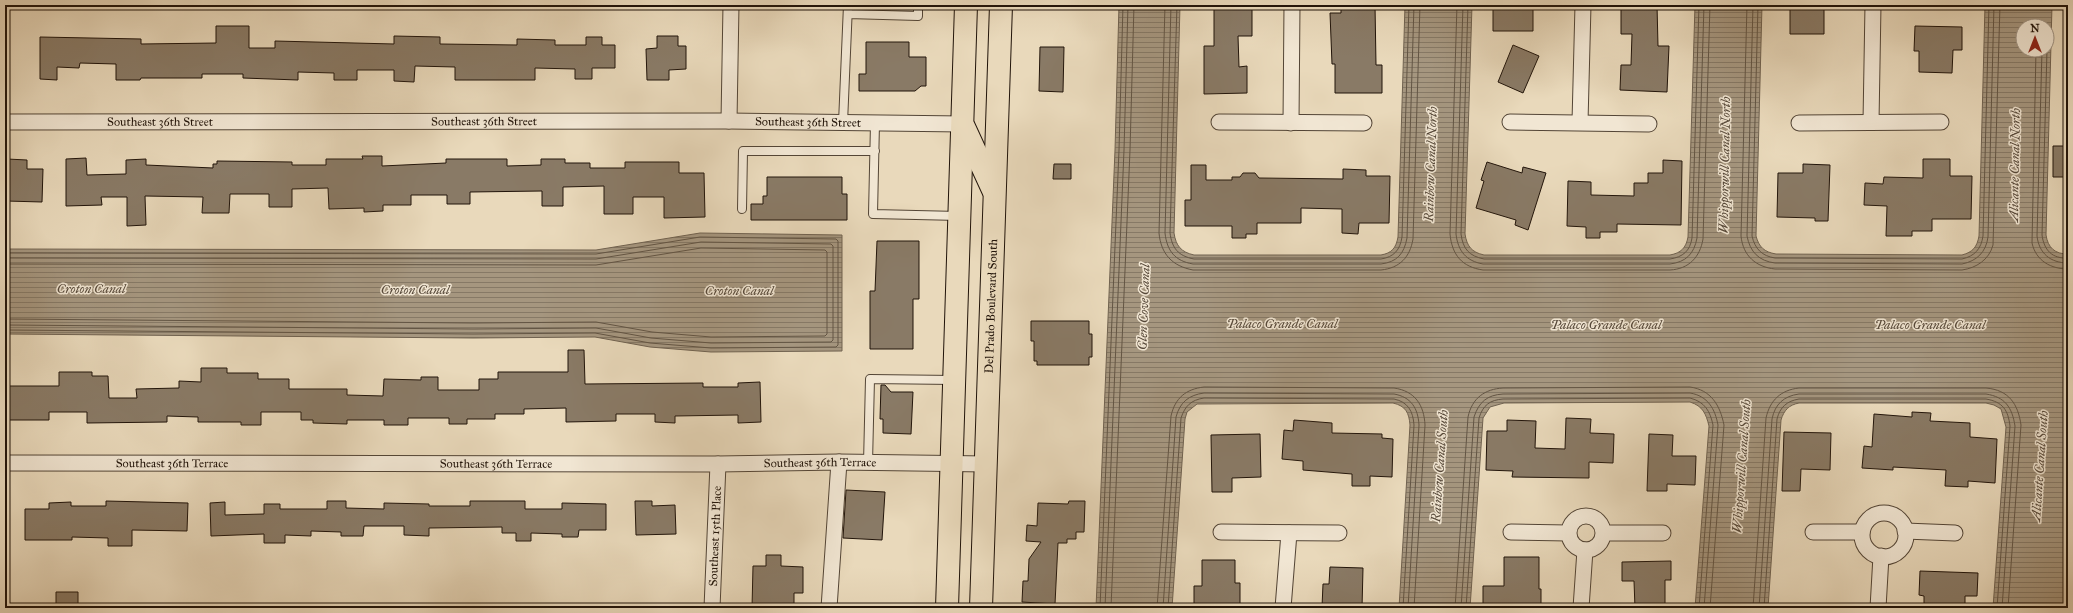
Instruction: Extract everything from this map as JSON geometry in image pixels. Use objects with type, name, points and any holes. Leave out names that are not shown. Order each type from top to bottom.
[{"type":"main road","points":[[947,608],[953,463],[966,5]]},
{"type":"main road","name":"Del Prado Boulevard South","points":[[981,608],[996,197],[1001,5]]},
{"type":"main road","points":[[962,124],[996,197]]},
{"type":"street","points":[[729,121],[731,5]]},
{"type":"street","points":[[1291,123],[1292,5]]},
{"type":"street","points":[[1580,122],[1583,5]]},
{"type":"street","points":[[1871,122],[1872,5]]},
{"type":"street","name":"Southeast 36th Street","points":[[5,122],[729,121],[962,124]]},
{"type":"street","points":[[1219,122],[1364,123]]},
{"type":"street","points":[[1510,122],[1649,124]]},
{"type":"street","points":[[1799,123],[1941,122]]},
{"type":"street","points":[[829,608],[839,462]]},
{"type":"street","name":"Southeast 36th Terrace","points":[[5,463],[718,464],[868,462],[987,464]]},
{"type":"street","name":"Southeast 15th Place","points":[[712,608],[718,464]]},
{"type":"street","points":[[1886,513],[1899,519],[1905,531],[1905,538],[1900,550],[1894,554],[1881,556],[1874,554],[1865,546],[1862,532],[1867,520],[1873,516],[1886,513]]},
{"type":"street","points":[[1586,515],[1592,516],[1601,523],[1604,533],[1600,544],[1591,550],[1585,550],[1580,549],[1572,543],[1568,533],[1569,527],[1576,518],[1586,515]]},
{"type":"street","points":[[1905,531],[1955,533]]},
{"type":"street","points":[[1221,532],[1339,533]]},
{"type":"street","points":[[1511,532],[1568,533]]},
{"type":"street","points":[[1813,532],[1862,532]]},
{"type":"street","points":[[1283,608],[1289,533]]},
{"type":"street","points":[[1604,533],[1663,533]]},
{"type":"street","points":[[1581,608],[1585,550]]},
{"type":"street","points":[[1878,608],[1881,556]]},
{"type":"lane","points":[[843,123],[848,9],[918,16],[918,5]]},
{"type":"lane","points":[[875,123],[873,214],[960,216]]},
{"type":"lane","points":[[742,209],[743,151],[874,151]]},
{"type":"lane","points":[[868,462],[870,379],[955,380]]},
{"type":"water","points":[[1119,5],[1180,5],[1174,233],[1176,242],[1180,248],[1194,255],[1381,255],[1388,253],[1395,247],[1398,237],[1405,5],[1472,5],[1465,234],[1470,248],[1484,255],[1670,255],[1677,253],[1686,244],[1688,237],[1695,5],[1762,5],[1756,236],[1760,246],[1768,252],[1776,254],[1962,255],[1974,248],[1979,236],[1985,5],[2052,5],[2052,18],[2015,18],[2015,58],[2051,58],[2046,235],[2050,247],[2059,253],[2068,254],[2067,608],[1993,608],[2006,427],[2001,409],[1986,403],[1799,403],[1787,408],[1781,420],[1768,608],[1695,608],[1709,426],[1707,418],[1701,408],[1690,402],[1504,403],[1490,407],[1483,418],[1470,608],[1399,608],[1410,425],[1408,414],[1404,408],[1393,403],[1197,404],[1187,412],[1185,419],[1172,608],[1096,608],[1115,150]]},
{"type":"water","name":"Croton Canal","points":[[700,233],[842,235],[842,351],[711,352],[650,347],[595,337],[473,338],[5,334],[5,249],[596,250]]},
{"type":"building","points":[[1214,5],[1252,5],[1252,36],[1238,36],[1239,67],[1247,66],[1247,93],[1204,94],[1204,46],[1214,46]]},
{"type":"building","points":[[1341,5],[1375,5],[1376,65],[1382,65],[1382,93],[1335,93],[1335,64],[1332,64],[1330,13],[1341,13]]},
{"type":"building","points":[[1493,5],[1533,5],[1533,31],[1493,31]]},
{"type":"building","points":[[1621,5],[1657,5],[1658,46],[1669,46],[1667,92],[1620,90],[1621,65],[1631,65],[1632,34],[1621,34]]},
{"type":"building","points":[[1790,5],[1824,5],[1824,34],[1790,34]]},
{"type":"building","points":[[216,26],[249,26],[249,48],[275,48],[275,41],[394,44],[394,36],[440,37],[440,44],[517,45],[517,39],[555,40],[555,45],[586,45],[586,37],[602,37],[602,45],[615,45],[615,68],[592,68],[592,79],[575,79],[575,69],[535,68],[535,80],[455,80],[455,67],[415,66],[414,82],[394,81],[394,70],[357,70],[357,80],[334,80],[334,73],[298,72],[298,80],[243,78],[243,74],[202,74],[202,78],[141,78],[140,80],[116,80],[116,64],[80,63],[79,68],[57,67],[57,80],[40,79],[40,37],[141,39],[141,44],[216,43]]},
{"type":"building","points":[[1915,26],[1962,27],[1962,50],[1953,50],[1952,73],[1919,72],[1919,51],[1914,51]]},
{"type":"building","points":[[657,36],[678,36],[678,46],[686,46],[686,69],[669,70],[669,80],[647,80],[646,49],[657,48]]},
{"type":"building","points":[[866,42],[909,42],[909,57],[926,57],[926,86],[921,86],[915,91],[859,91],[859,74],[866,74]]},
{"type":"building","points":[[1513,45],[1539,56],[1523,93],[1498,82]]},
{"type":"building","points":[[1040,47],[1064,47],[1063,92],[1039,91]]},
{"type":"building","points":[[2053,146],[2068,146],[2068,177],[2053,177]]},
{"type":"building","points":[[362,156],[382,156],[382,166],[446,163],[446,159],[507,159],[507,166],[541,165],[541,159],[565,159],[565,163],[590,163],[590,168],[625,168],[625,162],[679,162],[679,173],[704,173],[705,217],[664,218],[664,197],[633,197],[633,214],[604,214],[604,186],[563,187],[563,206],[542,206],[542,191],[470,192],[470,204],[447,204],[447,195],[411,195],[411,205],[383,205],[383,211],[364,212],[364,208],[329,209],[328,188],[292,189],[292,207],[269,207],[269,194],[230,194],[229,213],[202,213],[203,197],[145,196],[146,225],[127,226],[127,197],[101,197],[102,205],[66,206],[66,159],[86,158],[87,175],[126,174],[126,160],[146,159],[146,165],[213,168],[213,164],[217,164],[217,161],[292,162],[292,165],[326,165],[326,159],[363,159]]},
{"type":"building","points":[[7,159],[27,160],[27,169],[43,169],[42,202],[6,201]]},
{"type":"building","points":[[1923,159],[1950,159],[1950,176],[1972,176],[1971,219],[1932,219],[1932,231],[1912,231],[1912,236],[1886,236],[1887,206],[1864,205],[1865,183],[1883,184],[1884,177],[1923,178]]},
{"type":"building","points":[[1663,160],[1682,161],[1681,225],[1617,224],[1617,232],[1600,232],[1600,238],[1586,238],[1586,227],[1567,226],[1568,181],[1591,182],[1591,195],[1634,196],[1634,183],[1648,183],[1648,173],[1663,173]]},
{"type":"building","points":[[1487,162],[1522,173],[1523,167],[1546,173],[1528,230],[1515,225],[1516,220],[1476,208],[1484,181],[1481,180]]},
{"type":"building","points":[[1054,164],[1071,164],[1071,179],[1053,179]]},
{"type":"building","points":[[1803,164],[1830,165],[1828,221],[1815,221],[1815,218],[1777,217],[1778,173],[1803,173]]},
{"type":"building","points":[[1191,165],[1206,165],[1206,180],[1232,180],[1232,177],[1240,177],[1243,173],[1255,173],[1259,178],[1343,179],[1343,169],[1366,170],[1366,176],[1390,176],[1389,223],[1359,223],[1358,234],[1342,233],[1342,209],[1301,208],[1301,223],[1257,223],[1257,234],[1246,234],[1246,238],[1232,238],[1232,226],[1185,226],[1185,200],[1191,200]]},
{"type":"building","points":[[767,177],[842,177],[842,194],[847,194],[847,220],[751,220],[751,204],[763,204],[763,196],[767,196]]},
{"type":"building","points":[[877,241],[919,241],[919,299],[913,299],[913,349],[870,349],[870,291],[875,291]]},
{"type":"building","points":[[1031,321],[1089,321],[1089,334],[1092,334],[1092,357],[1089,357],[1089,365],[1037,365],[1037,361],[1034,361],[1034,341],[1031,341]]},
{"type":"building","points":[[568,350],[584,350],[585,384],[703,383],[703,387],[738,387],[738,383],[760,382],[761,422],[738,423],[738,415],[675,416],[675,423],[655,422],[655,414],[616,414],[616,421],[566,422],[566,408],[524,409],[524,414],[495,414],[495,419],[467,419],[467,424],[449,424],[449,418],[408,418],[408,425],[384,425],[384,420],[347,420],[347,424],[313,423],[313,420],[301,420],[301,412],[261,412],[261,425],[241,425],[241,422],[198,422],[198,417],[167,416],[167,422],[87,423],[87,412],[49,412],[49,420],[5,420],[5,386],[59,386],[59,372],[92,372],[92,376],[108,376],[109,398],[137,398],[136,389],[179,388],[179,381],[201,382],[201,368],[227,368],[227,373],[258,373],[258,379],[289,379],[289,389],[347,389],[347,395],[383,396],[384,379],[421,380],[421,377],[438,377],[438,390],[479,390],[479,379],[498,379],[498,372],[568,372]]},
{"type":"building","points":[[881,385],[885,385],[891,392],[913,392],[911,434],[883,433],[883,419],[880,419]]},
{"type":"building","points":[[1912,412],[1931,413],[1930,421],[1970,423],[1970,437],[1997,439],[1995,483],[1968,481],[1968,487],[1945,486],[1946,470],[1893,467],[1893,470],[1862,468],[1864,446],[1872,447],[1874,414],[1912,417]]},
{"type":"building","points":[[1566,418],[1591,419],[1590,433],[1614,434],[1613,463],[1589,462],[1589,478],[1512,477],[1513,471],[1486,470],[1487,431],[1507,431],[1507,420],[1536,421],[1535,448],[1565,449]]},
{"type":"building","points":[[1294,420],[1332,423],[1332,433],[1382,434],[1382,438],[1393,439],[1392,477],[1370,476],[1370,486],[1352,486],[1352,474],[1303,470],[1303,461],[1282,459],[1284,430],[1293,431]]},
{"type":"building","points":[[1784,432],[1831,433],[1830,470],[1801,469],[1800,491],[1782,491]]},
{"type":"building","points":[[1260,434],[1261,477],[1232,478],[1232,492],[1212,492],[1211,435]]},
{"type":"building","points":[[1649,434],[1673,435],[1672,456],[1696,456],[1695,485],[1667,484],[1667,491],[1647,491]]},
{"type":"building","points":[[846,490],[885,492],[882,540],[843,538]]},
{"type":"building","points":[[106,501],[188,503],[187,531],[132,530],[132,546],[108,546],[108,538],[72,537],[72,540],[25,540],[25,509],[49,509],[49,503],[71,502],[71,506],[106,506]]},
{"type":"building","points":[[327,501],[346,501],[346,508],[384,509],[384,503],[429,504],[429,506],[470,506],[470,501],[525,501],[525,509],[562,509],[562,503],[606,504],[606,530],[579,530],[578,537],[562,537],[562,534],[531,533],[531,541],[516,541],[516,533],[502,533],[502,527],[429,528],[429,536],[404,535],[404,526],[364,526],[363,536],[341,536],[341,532],[311,531],[311,536],[285,535],[285,543],[264,543],[264,534],[211,536],[210,503],[225,502],[225,515],[264,514],[264,504],[280,504],[280,509],[327,509]]},
{"type":"building","points":[[635,501],[652,501],[652,506],[675,505],[676,534],[636,535]]},
{"type":"building","points":[[1069,501],[1085,501],[1084,532],[1076,532],[1076,539],[1067,539],[1067,543],[1058,543],[1055,604],[1022,602],[1023,581],[1028,581],[1029,559],[1041,542],[1026,541],[1027,525],[1037,526],[1038,503],[1068,504]]},
{"type":"building","points":[[766,555],[781,555],[781,566],[803,567],[803,593],[794,593],[794,608],[752,608],[753,566],[766,566]]},
{"type":"building","points":[[1504,557],[1539,557],[1539,589],[1541,589],[1541,608],[1483,608],[1483,586],[1504,586]]},
{"type":"building","points":[[1202,560],[1235,560],[1235,583],[1240,583],[1240,608],[1194,608],[1194,586],[1202,586]]},
{"type":"building","points":[[1671,561],[1671,580],[1665,580],[1665,608],[1635,608],[1634,581],[1622,581],[1622,562]]},
{"type":"building","points":[[1330,567],[1363,568],[1362,608],[1322,607],[1323,584],[1329,584]]},
{"type":"building","points":[[1920,571],[1978,573],[1977,596],[1965,596],[1965,608],[1924,608],[1924,596],[1919,595]]},
{"type":"building","points":[[56,592],[78,592],[78,608],[56,608]]},
{"type":"water label","name":"Rainbow Canal North","points":[[1430,164]]},
{"type":"water label","name":"Whipporwill Canal North","points":[[1724,165]]},
{"type":"water label","name":"Alicante Canal North","points":[[2014,165]]},
{"type":"water label","name":"Glen Cove Canal","points":[[1143,307]]},
{"type":"water label","name":"Palaco Grande Canal","points":[[1282,323]]},
{"type":"water label","name":"Palaco Grande Canal","points":[[1606,324]]},
{"type":"water label","name":"Palaco Grande Canal","points":[[1930,324]]},
{"type":"water label","name":"Rainbow Canal South","points":[[1439,466]]},
{"type":"water label","name":"Whipporwill Canal South","points":[[1741,466]]},
{"type":"water label","name":"Alicante Canal South","points":[[2039,466]]}]
